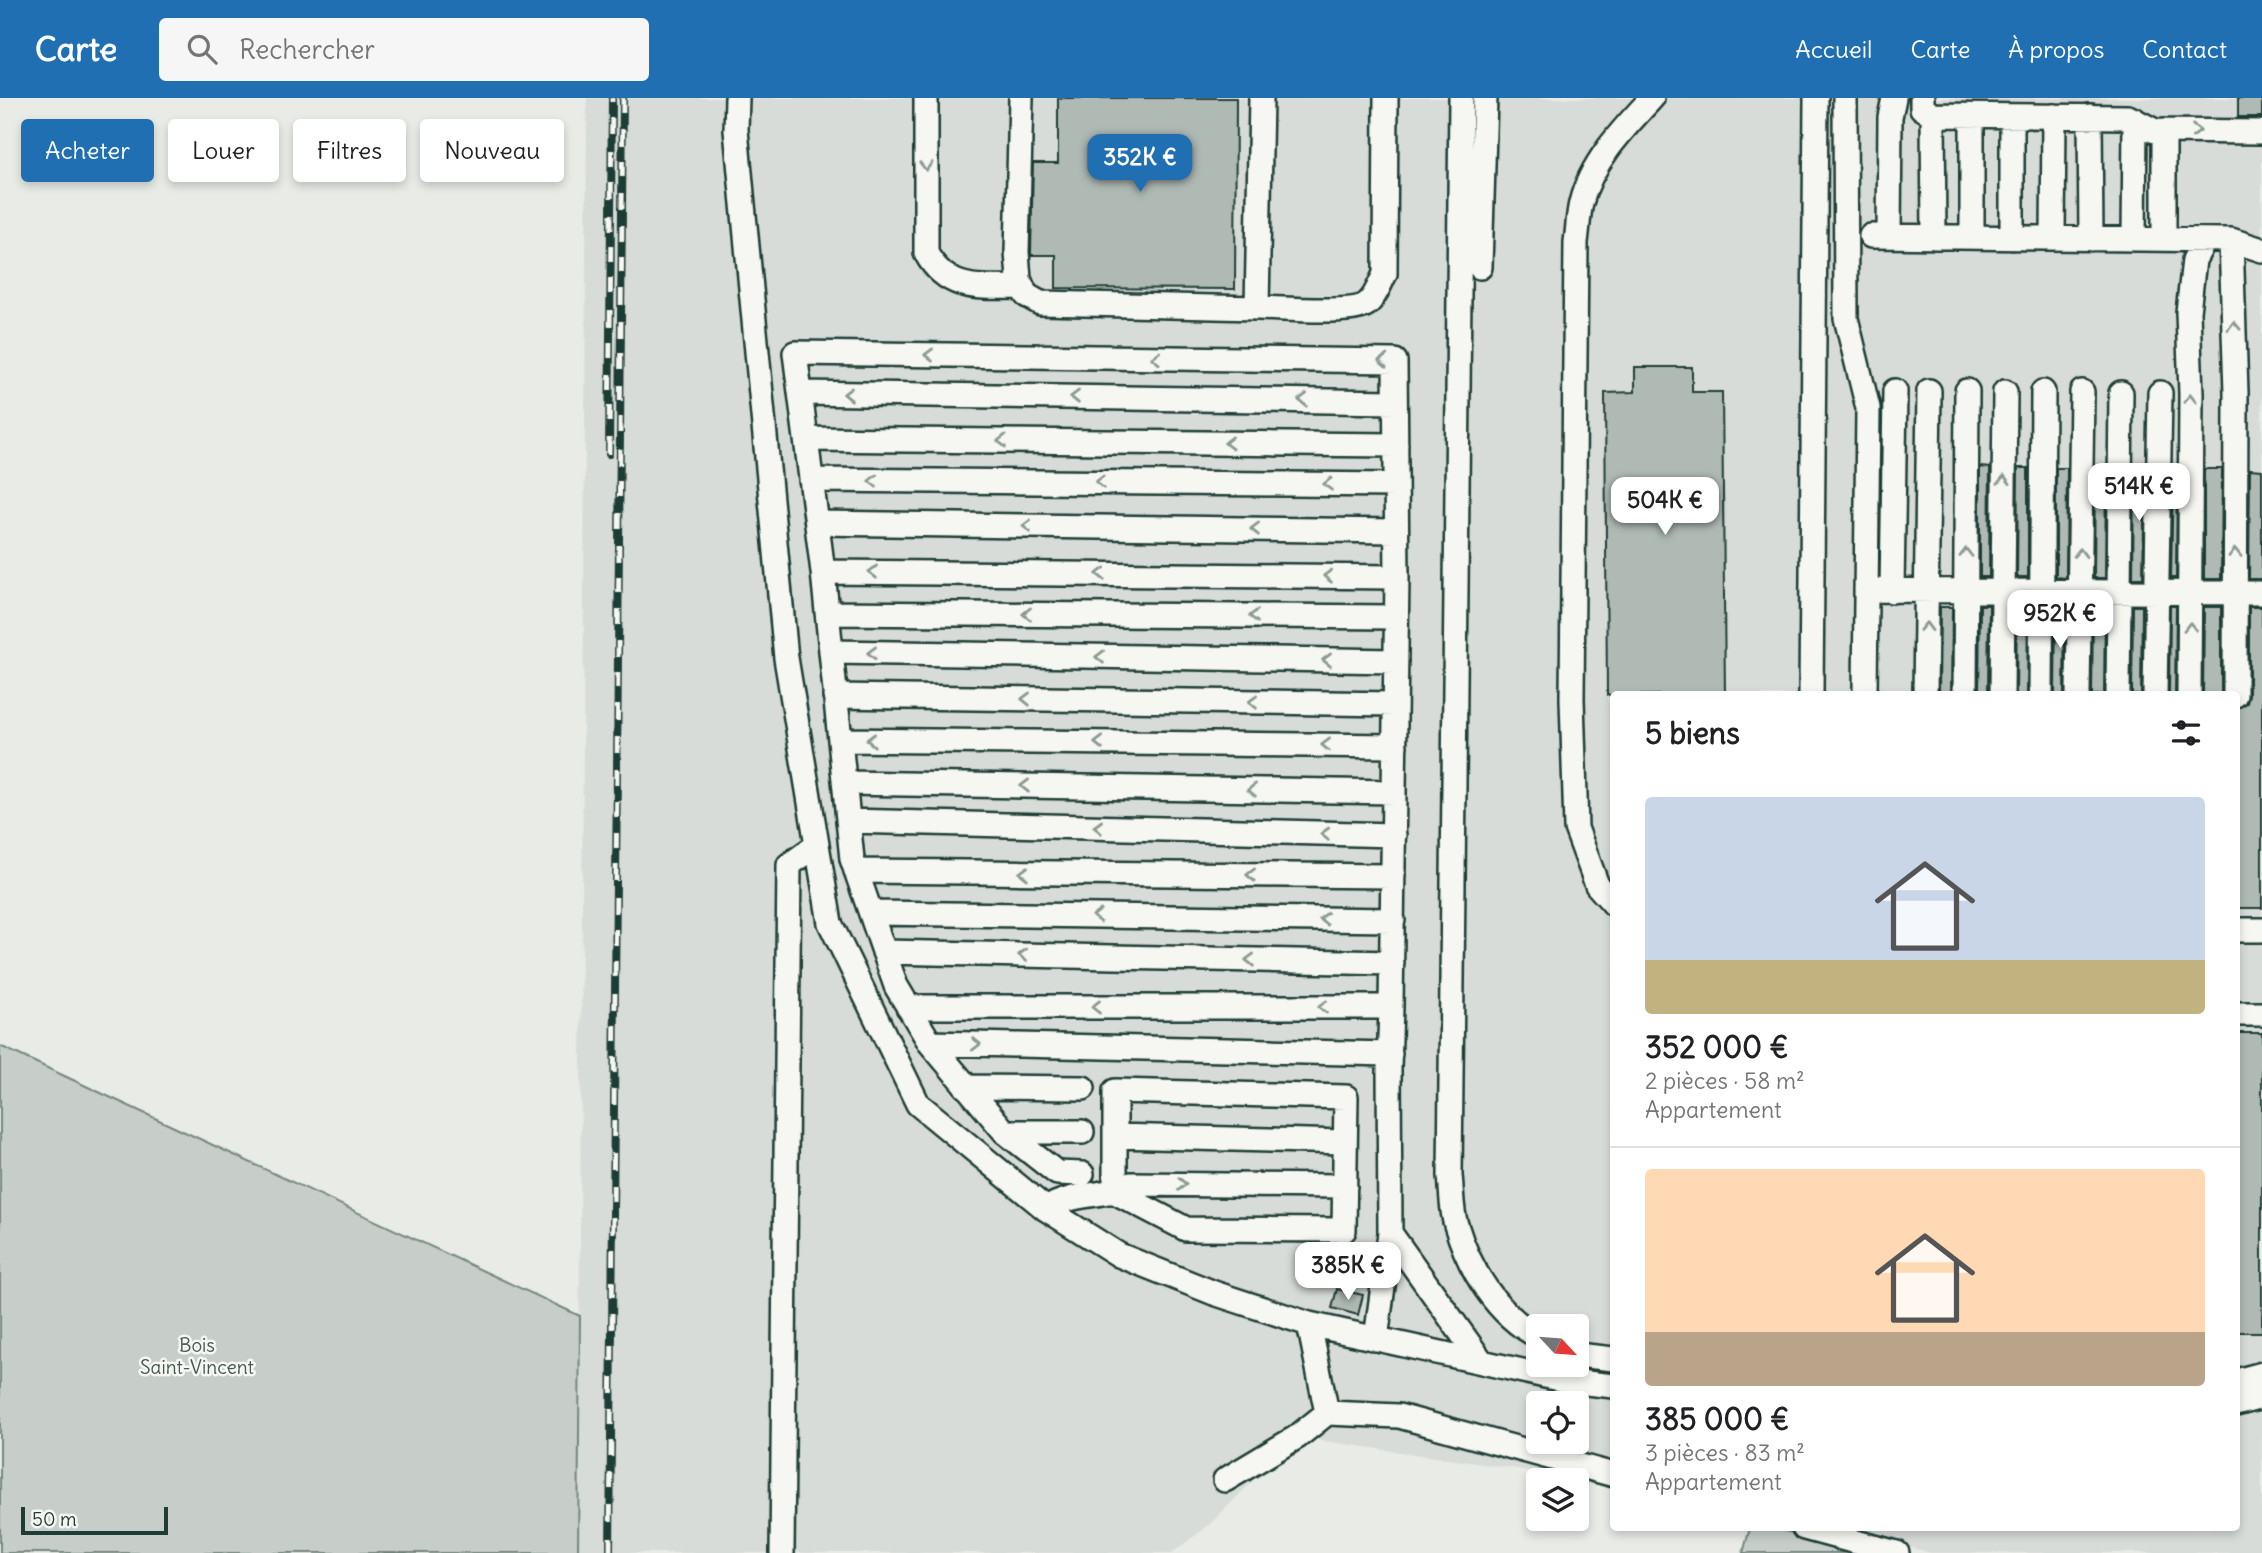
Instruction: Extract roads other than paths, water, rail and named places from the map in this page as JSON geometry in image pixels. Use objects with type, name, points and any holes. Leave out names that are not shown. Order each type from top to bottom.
[{"type":"lane","points":[[737,98],[736,130],[786,657],[830,923],[918,1104],[1046,1209],[1119,1255],[1214,1293],[1309,1324],[1567,1381],[1610,1386]]},
{"type":"lane","points":[[926,98],[926,253],[934,268],[965,286],[1022,287]]},
{"type":"lane","points":[[1021,98],[1017,252],[1019,279],[1026,295],[1040,303],[1351,310],[1367,305],[1385,274],[1386,98]]},
{"type":"lane","points":[[1257,308],[1261,98]]},
{"type":"lane","points":[[1461,98],[1451,1176],[1455,1223],[1474,1272],[1497,1304],[1526,1327]]},
{"type":"lane","points":[[1480,267],[1485,98]]},
{"type":"lane","points":[[1610,900],[1597,886],[1576,828],[1572,699],[1576,242],[1581,202],[1594,169],[1632,119],[1652,98]]},
{"type":"lane","points":[[1811,691],[1816,98]]},
{"type":"lane","points":[[1845,98],[1846,318],[1868,408],[1865,691]]},
{"type":"lane","points":[[1894,98],[1880,236],[2231,240],[2262,250]]},
{"type":"lane","points":[[1934,237],[1927,107],[1972,116],[2128,117],[2155,131],[2262,132]]},
{"type":"lane","points":[[1972,116],[1972,237]]},
{"type":"lane","points":[[2012,116],[2012,238]]},
{"type":"lane","points":[[2053,238],[2054,116]]},
{"type":"lane","points":[[2090,116],[2091,239]]},
{"type":"lane","points":[[2134,239],[2135,120]]},
{"type":"lane","points":[[2164,131],[2164,239]]},
{"type":"lane","points":[[2189,691],[2188,312],[2194,260],[2205,240]]},
{"type":"lane","points":[[2231,240],[2236,393],[2235,691]]},
{"type":"lane","points":[[1082,1174],[1057,1173],[1005,1132],[930,1043],[896,986],[852,859],[823,572],[796,353],[1395,361],[1397,577],[1390,1233],[1376,1339]]},
{"type":"lane","points":[[1892,591],[1895,391]]},
{"type":"lane","points":[[1925,691],[1929,391]]},
{"type":"lane","points":[[1965,691],[1967,391]]},
{"type":"lane","points":[[2002,691],[2005,392]]},
{"type":"lane","points":[[2040,691],[2043,392]]},
{"type":"lane","points":[[2078,691],[2082,392]]},
{"type":"lane","points":[[801,393],[1395,402]]},
{"type":"lane","points":[[2118,691],[2121,393]]},
{"type":"lane","points":[[2155,691],[2160,393]]},
{"type":"lane","points":[[806,439],[1396,444]]},
{"type":"lane","points":[[811,480],[1396,485]]},
{"type":"lane","points":[[817,523],[1396,531]]},
{"type":"lane","points":[[823,572],[1397,577]]},
{"type":"lane","points":[[1866,590],[2262,593]]},
{"type":"lane","points":[[827,612],[1396,617]]},
{"type":"lane","points":[[831,652],[1396,661]]},
{"type":"lane","points":[[835,696],[1395,704]]},
{"type":"lane","points":[[840,740],[1395,746]]},
{"type":"lane","points":[[845,783],[1394,792]]},
{"type":"lane","points":[[848,821],[1394,835]]},
{"type":"lane","points":[[782,1553],[789,865],[817,845]]},
{"type":"lane","points":[[856,871],[1393,876]]},
{"type":"lane","points":[[871,913],[1392,920]]},
{"type":"lane","points":[[2240,930],[2262,930]]},
{"type":"lane","points":[[884,951],[1392,963]]},
{"type":"lane","points":[[908,1007],[1391,1007]]},
{"type":"lane","points":[[2240,1014],[2262,1014]]},
{"type":"lane","points":[[930,1043],[1390,1054]]},
{"type":"lane","points":[[966,1087],[1083,1088]]},
{"type":"lane","points":[[1115,1091],[1346,1097],[1344,1230],[1186,1229],[1115,1192],[1115,1091]]},
{"type":"lane","points":[[1005,1132],[1082,1132]]},
{"type":"lane","points":[[1115,1136],[1345,1142]]},
{"type":"lane","points":[[1046,1209],[1062,1199],[1115,1192],[1130,1184],[1345,1186]]},
{"type":"lane","points":[[1390,1233],[1482,1362]]},
{"type":"lane","points":[[1309,1324],[1327,1413]]},
{"type":"lane","points":[[1589,1356],[1610,1359]]},
{"type":"lane","points":[[2240,1380],[2262,1374]]},
{"type":"lane","points":[[2240,1403],[2262,1397]]},
{"type":"lane","points":[[1225,1480],[1297,1437],[1327,1413],[1399,1416],[1610,1474]]},
{"type":"lane","points":[[1815,1531],[1897,1553]]},
{"type":"railway","points":[[609,454],[612,98]]},
{"type":"railway","points":[[610,1553],[623,98]]},
{"type":"park label","name":"Bois Saint-Vincent","points":[[197,1356]]}]
